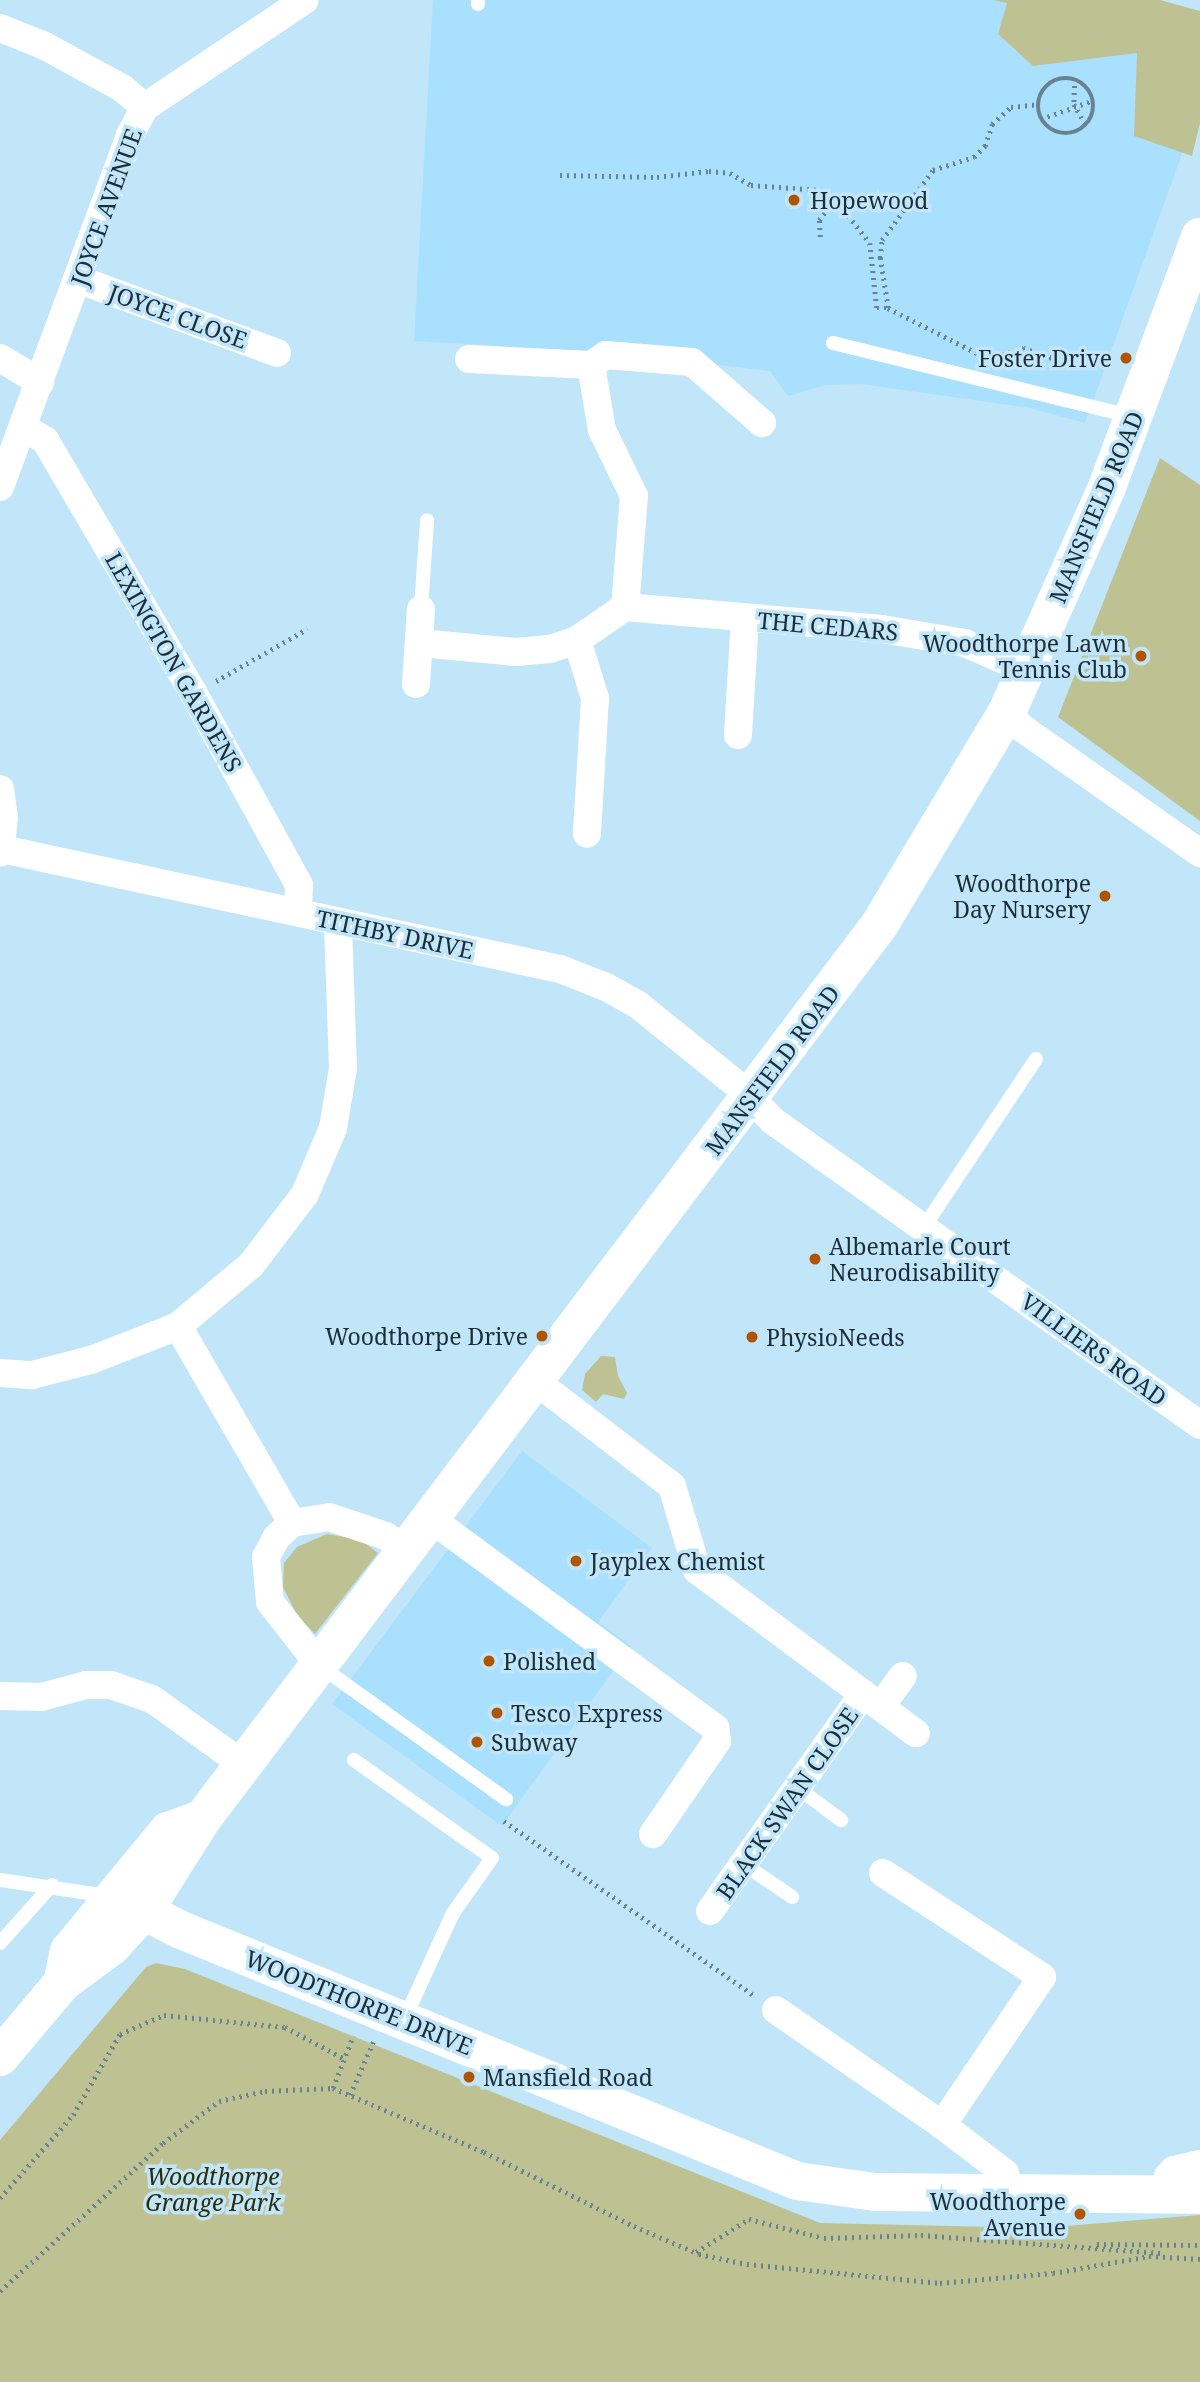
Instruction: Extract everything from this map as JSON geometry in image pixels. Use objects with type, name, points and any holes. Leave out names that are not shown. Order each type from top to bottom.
[{"type":"main road","name":"MANSFIELD ROAD","points":[[0,2057],[62,1983],[113,1945],[129,1904],[203,1818],[320,1666],[880,924],[1007,712],[1134,417],[1197,259]]},
{"type":"main road","name":"WOODTHORPE DRIVE","points":[[129,1904],[797,2181],[875,2192],[1009,2191],[1183,2195]]},
{"type":"street","name":"JOYCE AVENUE","points":[[0,487],[80,280],[130,135],[145,107],[305,0]]},
{"type":"street","points":[[0,28],[43,44],[122,88],[145,107]]},
{"type":"street","name":"JOYCE CLOSE","points":[[80,280],[277,353]]},
{"type":"street","points":[[469,359],[591,365],[606,355],[692,362],[762,423]]},
{"type":"street","points":[[0,358],[40,382]]},
{"type":"street","points":[[420,643],[516,652],[550,649],[577,640],[625,607],[634,496],[602,430],[591,365]]},
{"type":"street","name":"LEXINGTON GARDENS","points":[[23,427],[45,440],[194,694],[299,885],[298,912]]},
{"type":"street","name":"THE CEDARS","points":[[625,607],[881,629],[954,641],[1026,670]]},
{"type":"street","points":[[416,684],[421,609]]},
{"type":"street","points":[[738,735],[745,618]]},
{"type":"street","points":[[577,640],[595,698],[587,834]]},
{"type":"street","points":[[1007,712],[1022,728],[1200,853]]},
{"type":"street","points":[[0,789],[4,817],[1,851]]},
{"type":"street","name":"TITHBY DRIVE","points":[[1,851],[560,969],[606,987],[637,1004],[751,1098]]},
{"type":"street","points":[[0,1373],[32,1375],[90,1360],[178,1326],[251,1265],[305,1194],[332,1128],[343,1068],[338,923]]},
{"type":"street","name":"VILLIERS ROAD","points":[[751,1098],[773,1121],[1200,1425]]},
{"type":"street","points":[[178,1326],[292,1523]]},
{"type":"street","name":"BLACK SWAN CLOSE","points":[[534,1380],[672,1486],[697,1570],[916,1733]]},
{"type":"street","points":[[320,1666],[284,1625],[265,1583],[266,1557],[276,1538],[292,1523],[329,1517],[354,1522],[407,1551]]},
{"type":"street","points":[[431,1518],[715,1728],[717,1741],[653,1834]]},
{"type":"street","name":"BLACK SWAN CLOSE","points":[[710,1911],[798,1788],[872,1700],[903,1676]]},
{"type":"street","points":[[0,1696],[41,1697],[86,1685],[111,1685],[152,1699],[244,1765]]},
{"type":"street","points":[[883,1872],[1042,1977],[942,2125]]},
{"type":"street","points":[[776,2010],[942,2125],[1005,2173],[1009,2191]]},
{"type":"street","name":"WOODTHORPE DRIVE","points":[[1183,2195],[1168,2176],[1200,2164]]},
{"type":"lane","points":[[833,343],[1134,417]]},
{"type":"lane","points":[[421,609],[427,520]]},
{"type":"lane","points":[[924,1227],[1036,1059]]},
{"type":"lane","points":[[320,1666],[506,1800]]},
{"type":"lane","points":[[354,1760],[492,1858],[384,2012]]},
{"type":"lane","points":[[798,1788],[841,1820]]},
{"type":"lane","points":[[745,1865],[792,1897]]},
{"type":"lane","points":[[0,1880],[52,1885],[129,1904]]},
{"type":"lane","points":[[0,1942],[52,1885]]},
{"type":"path","points":[[1075,79],[1094,100],[1093,116],[1086,127],[1068,135],[1057,133],[1041,119],[1038,104],[1045,88],[1054,81],[1075,79]]},
{"type":"path","points":[[1075,79],[1074,104],[1086,127]]},
{"type":"path","points":[[1041,119],[1074,104],[1094,100]]},
{"type":"path","points":[[888,309],[880,258],[882,240],[911,200],[933,170],[980,152],[1000,114],[1024,103],[1038,104]]},
{"type":"path","points":[[560,175],[657,177],[709,171],[730,173],[751,185],[820,190],[835,199],[870,243],[877,308],[888,309],[989,359],[1023,348],[1073,365]]},
{"type":"path","points":[[820,237],[819,220],[835,199]]},
{"type":"path","points":[[194,694],[307,629]]},
{"type":"path","points":[[501,1819],[776,2010]]},
{"type":"path","points":[[333,2088],[345,2059],[384,2012]]},
{"type":"path","points":[[350,2095],[384,2012]]},
{"type":"path","points":[[0,2198],[73,2115],[120,2034],[164,2015],[285,2027],[345,2059]]},
{"type":"path","points":[[0,2291],[163,2143],[219,2101],[265,2091],[333,2088],[484,2152],[695,2252],[771,2267],[940,2283],[1053,2273],[1175,2255]]},
{"type":"path","points":[[695,2252],[749,2219],[824,2238],[921,2235],[1068,2244],[1200,2259]]},
{"type":"path","points":[[1068,2244],[1200,2245]]},
{"type":"shaded area","name":"Hopewood","points":[[433,0],[1084,0],[1200,104],[1085,423],[1030,408],[861,384],[826,385],[788,396],[770,371],[604,352],[414,341]]},
{"type":"shaded area","points":[[522,1451],[652,1548],[598,1622],[631,1646],[502,1826],[332,1704]]},
{"type":"green space","points":[[993,0],[1160,0],[1200,11],[1200,123],[1192,156],[1134,136],[1137,53],[1033,66],[998,34],[1007,3]]},
{"type":"green space","name":"Woodthorpe Lawn Tennis Club","points":[[1160,458],[1200,485],[1200,821],[1058,717]]},
{"type":"green space","points":[[601,1356],[615,1357],[618,1376],[627,1393],[624,1399],[603,1394],[596,1402],[582,1390],[585,1374]]},
{"type":"green space","points":[[327,1534],[361,1540],[378,1553],[315,1634],[297,1615],[283,1587],[284,1563],[297,1547]]},
{"type":"green space","name":"Woodthorpe Grange Park","points":[[156,1963],[185,1969],[820,2223],[1041,2228],[1200,2215],[1200,2382],[0,2382],[0,2140],[146,1967]]},
{"type":"place","name":"Hopewood","points":[[794,200]]},
{"type":"place","name":"Foster Drive","points":[[1126,358]]},
{"type":"place","name":"Woodthorpe Lawn Tennis Club","points":[[1141,656]]},
{"type":"place","name":"Woodthorpe Day Nursery","points":[[1105,896]]},
{"type":"place","name":"Albemarle Court Neurodisability","points":[[815,1259]]},
{"type":"place","name":"Woodthorpe Drive","points":[[542,1336]]},
{"type":"place","name":"PhysioNeeds","points":[[752,1337]]},
{"type":"place","name":"Jayplex Chemist","points":[[576,1561]]},
{"type":"place","name":"Polished","points":[[489,1661]]},
{"type":"place","name":"Tesco Express","points":[[497,1713]]},
{"type":"place","name":"Subway","points":[[477,1742]]},
{"type":"place","name":"Mansfield Road","points":[[469,2077]]},
{"type":"place","name":"Woodthorpe Avenue","points":[[1080,2214]]}]
